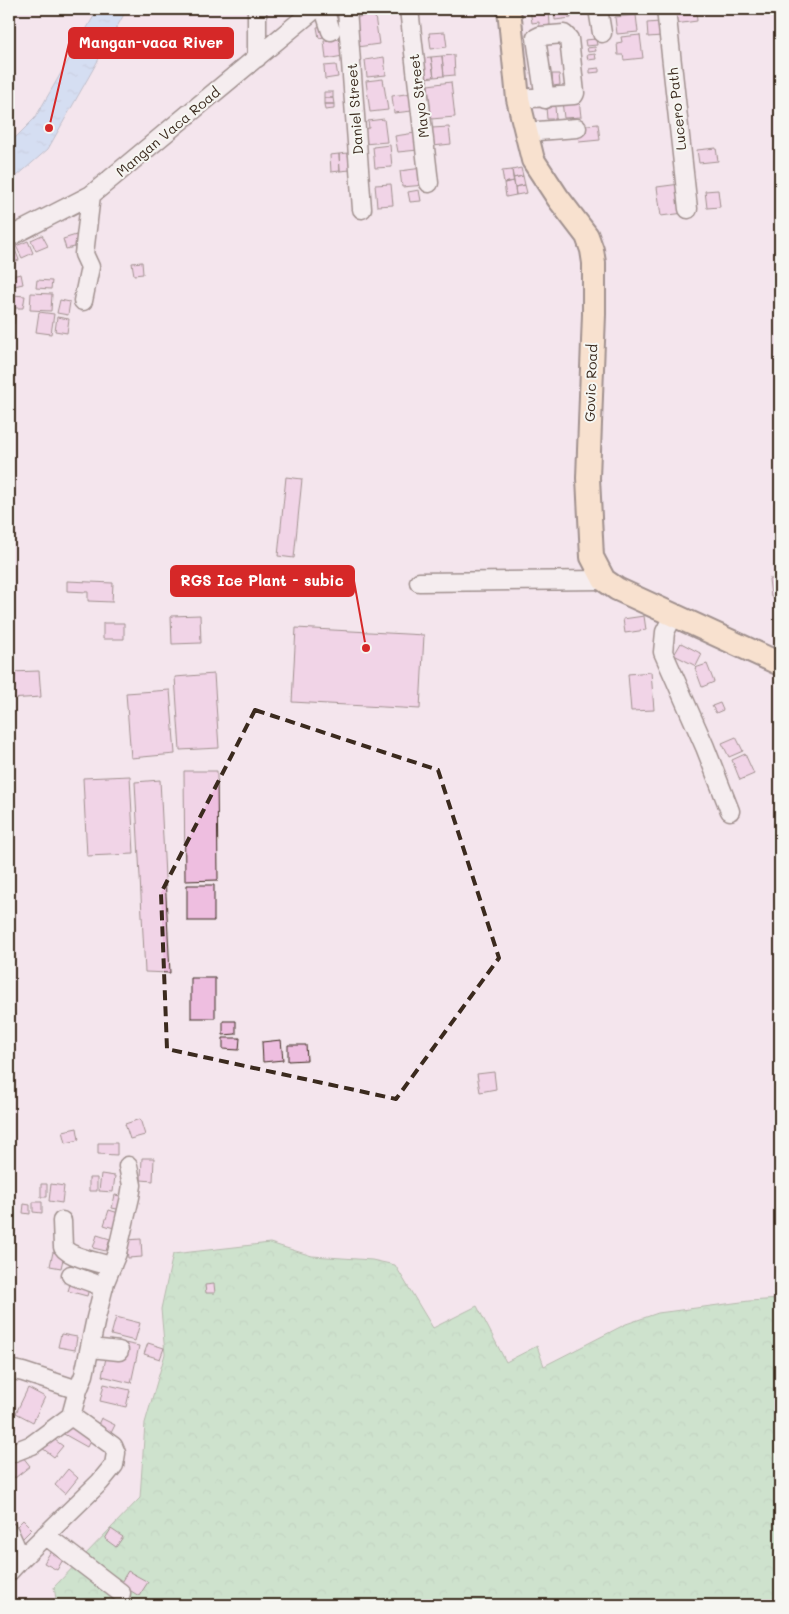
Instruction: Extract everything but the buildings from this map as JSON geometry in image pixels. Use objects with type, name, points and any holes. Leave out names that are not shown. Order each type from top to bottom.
[{"type":"main road","name":"Govic Road","points":[[509,9],[518,99],[533,160],[558,198],[587,236],[592,250],[594,314],[588,478],[592,558],[604,580]]},
{"type":"main road","points":[[604,580],[617,589],[780,664]]},
{"type":"street","points":[[257,9],[257,58]]},
{"type":"street","name":"Mangan Vaca Road","points":[[9,237],[91,196],[315,9]]},
{"type":"street","points":[[324,9],[330,31]]},
{"type":"street","name":"Daniel Street","points":[[347,9],[362,209]]},
{"type":"street","name":"Mayo Street","points":[[409,9],[429,183]]},
{"type":"street","points":[[598,9],[602,33]]},
{"type":"street","name":"Lucero Path","points":[[666,9],[688,209]]},
{"type":"street","points":[[518,99],[545,99]]},
{"type":"street","points":[[525,132],[576,128]]},
{"type":"street","points":[[83,300],[90,267],[84,254],[91,196]]},
{"type":"street","points":[[419,582],[604,580]]},
{"type":"street","points":[[674,614],[665,632],[663,652],[705,747],[730,811]]},
{"type":"street","points":[[9,1454],[32,1445],[71,1416],[91,1348],[104,1288],[117,1253],[130,1197],[132,1185],[128,1166]]},
{"type":"street","points":[[62,1221],[63,1247],[65,1250],[75,1255],[112,1266]]},
{"type":"street","points":[[71,1275],[104,1288]]},
{"type":"street","points":[[91,1348],[119,1352]]},
{"type":"street","points":[[9,1369],[78,1390]]},
{"type":"street","points":[[9,1572],[21,1558],[100,1482],[114,1465],[116,1453],[113,1446],[71,1416]]},
{"type":"street","points":[[9,1532],[21,1558]]},
{"type":"street","points":[[45,1535],[121,1594]]},
{"type":"highlighted area","points":[[255,710],[438,770],[499,958],[396,1099],[167,1049],[161,893]]},
{"type":"green space","points":[[270,1243],[312,1256],[372,1260],[395,1265],[433,1328],[477,1306],[506,1362],[537,1346],[544,1366],[626,1324],[658,1313],[749,1301],[780,1299],[780,1605],[57,1605],[54,1587],[140,1498],[145,1423],[165,1354],[161,1309],[173,1254]]},
{"type":"water","points":[[98,9],[127,9],[48,149],[9,183],[9,144],[35,118]]},
{"type":"place","name":"Mangan-vaca River","points":[[49,128]]},
{"type":"place","name":"RGS Ice Plant - subic","points":[[366,648]]}]
